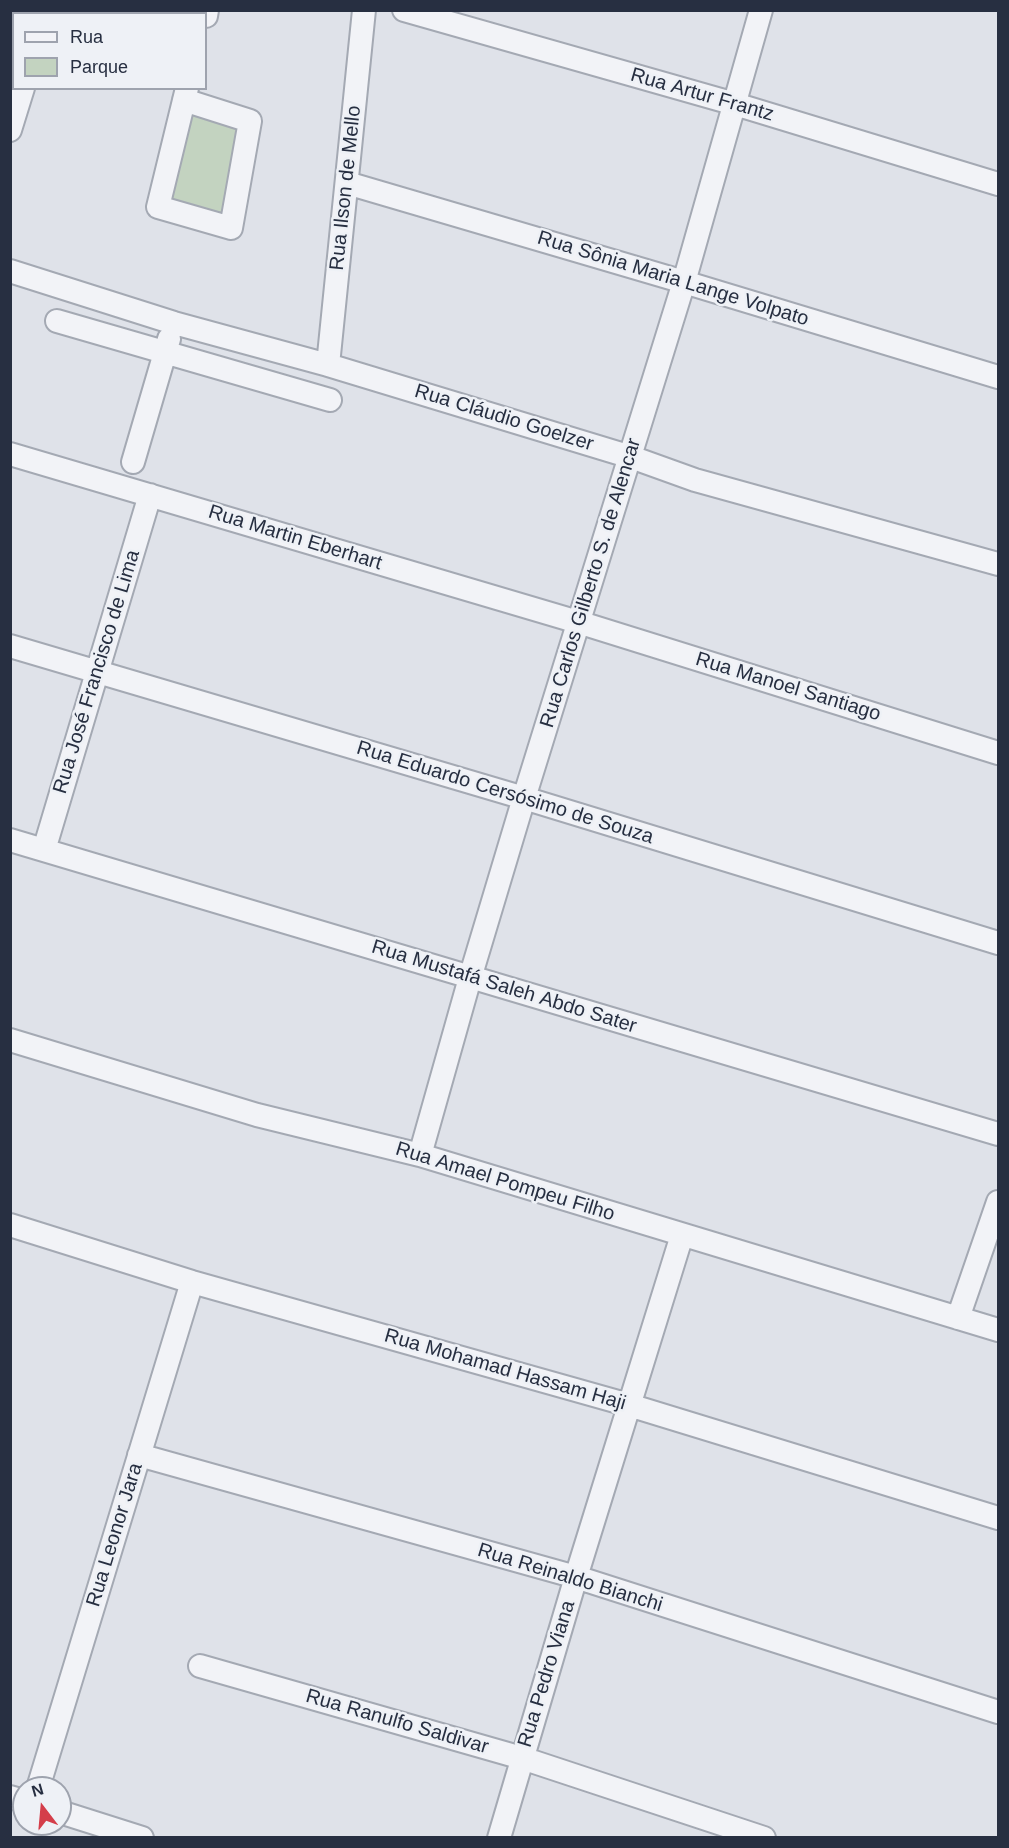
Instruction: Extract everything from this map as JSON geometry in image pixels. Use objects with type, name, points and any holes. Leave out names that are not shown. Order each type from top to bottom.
[{"type":"street","name":"Rua Ilson de Mello","points":[[328,365],[364,10]]},
{"type":"street","name":"Rua Artur Frantz","points":[[404,10],[735,104],[999,184]]},
{"type":"street","name":"Rua Carlos Gilberto S. de Alencar","points":[[420,1155],[524,798],[684,282],[761,10]]},
{"type":"street","points":[[10,130],[22,90]]},
{"type":"street","points":[[186,94],[250,121],[231,228],[158,207],[186,94]]},
{"type":"street","name":"Rua Sônia Maria Lange Volpato","points":[[347,183],[999,377]]},
{"type":"street","name":"Rua Cláudio Goelzer","points":[[10,271],[174,323],[328,365],[631,457],[695,480],[999,564]]},
{"type":"street","points":[[57,321],[330,400]]},
{"type":"street","points":[[133,462],[174,323]]},
{"type":"street","name":"Rua Martin Eberhart","points":[[10,454],[578,622]]},
{"type":"street","name":"Rua José Francisco de Lima","points":[[44,850],[150,495]]},
{"type":"street","name":"Rua Manoel Santiago","points":[[578,622],[999,753]]},
{"type":"street","name":"Rua Eduardo Cersósimo de Souza","points":[[10,646],[524,798],[999,943]]},
{"type":"street","name":"Rua Mustafá Saleh Abdo Sater","points":[[10,840],[999,1134]]},
{"type":"street","name":"Rua Amael Pompeu Filho","points":[[10,1040],[257,1115],[420,1155],[999,1330]]},
{"type":"street","points":[[958,1318],[999,1202]]},
{"type":"street","name":"Rua Mohamad Hassam Haji","points":[[10,1226],[192,1281],[629,1405],[999,1518]]},
{"type":"street","name":"Rua Pedro Viana","points":[[499,1838],[576,1577],[682,1235]]},
{"type":"street","name":"Rua Leonor Jara","points":[[42,1776],[192,1281]]},
{"type":"street","name":"Rua Reinaldo Bianchi","points":[[139,1455],[576,1577],[999,1712]]},
{"type":"street","name":"Rua Ranulfo Saldivar","points":[[200,1666],[522,1758],[764,1838]]},
{"type":"street","points":[[72,1816],[142,1838]]},
{"type":"green space","points":[[191,109],[241,126],[226,219],[167,201]]}]
